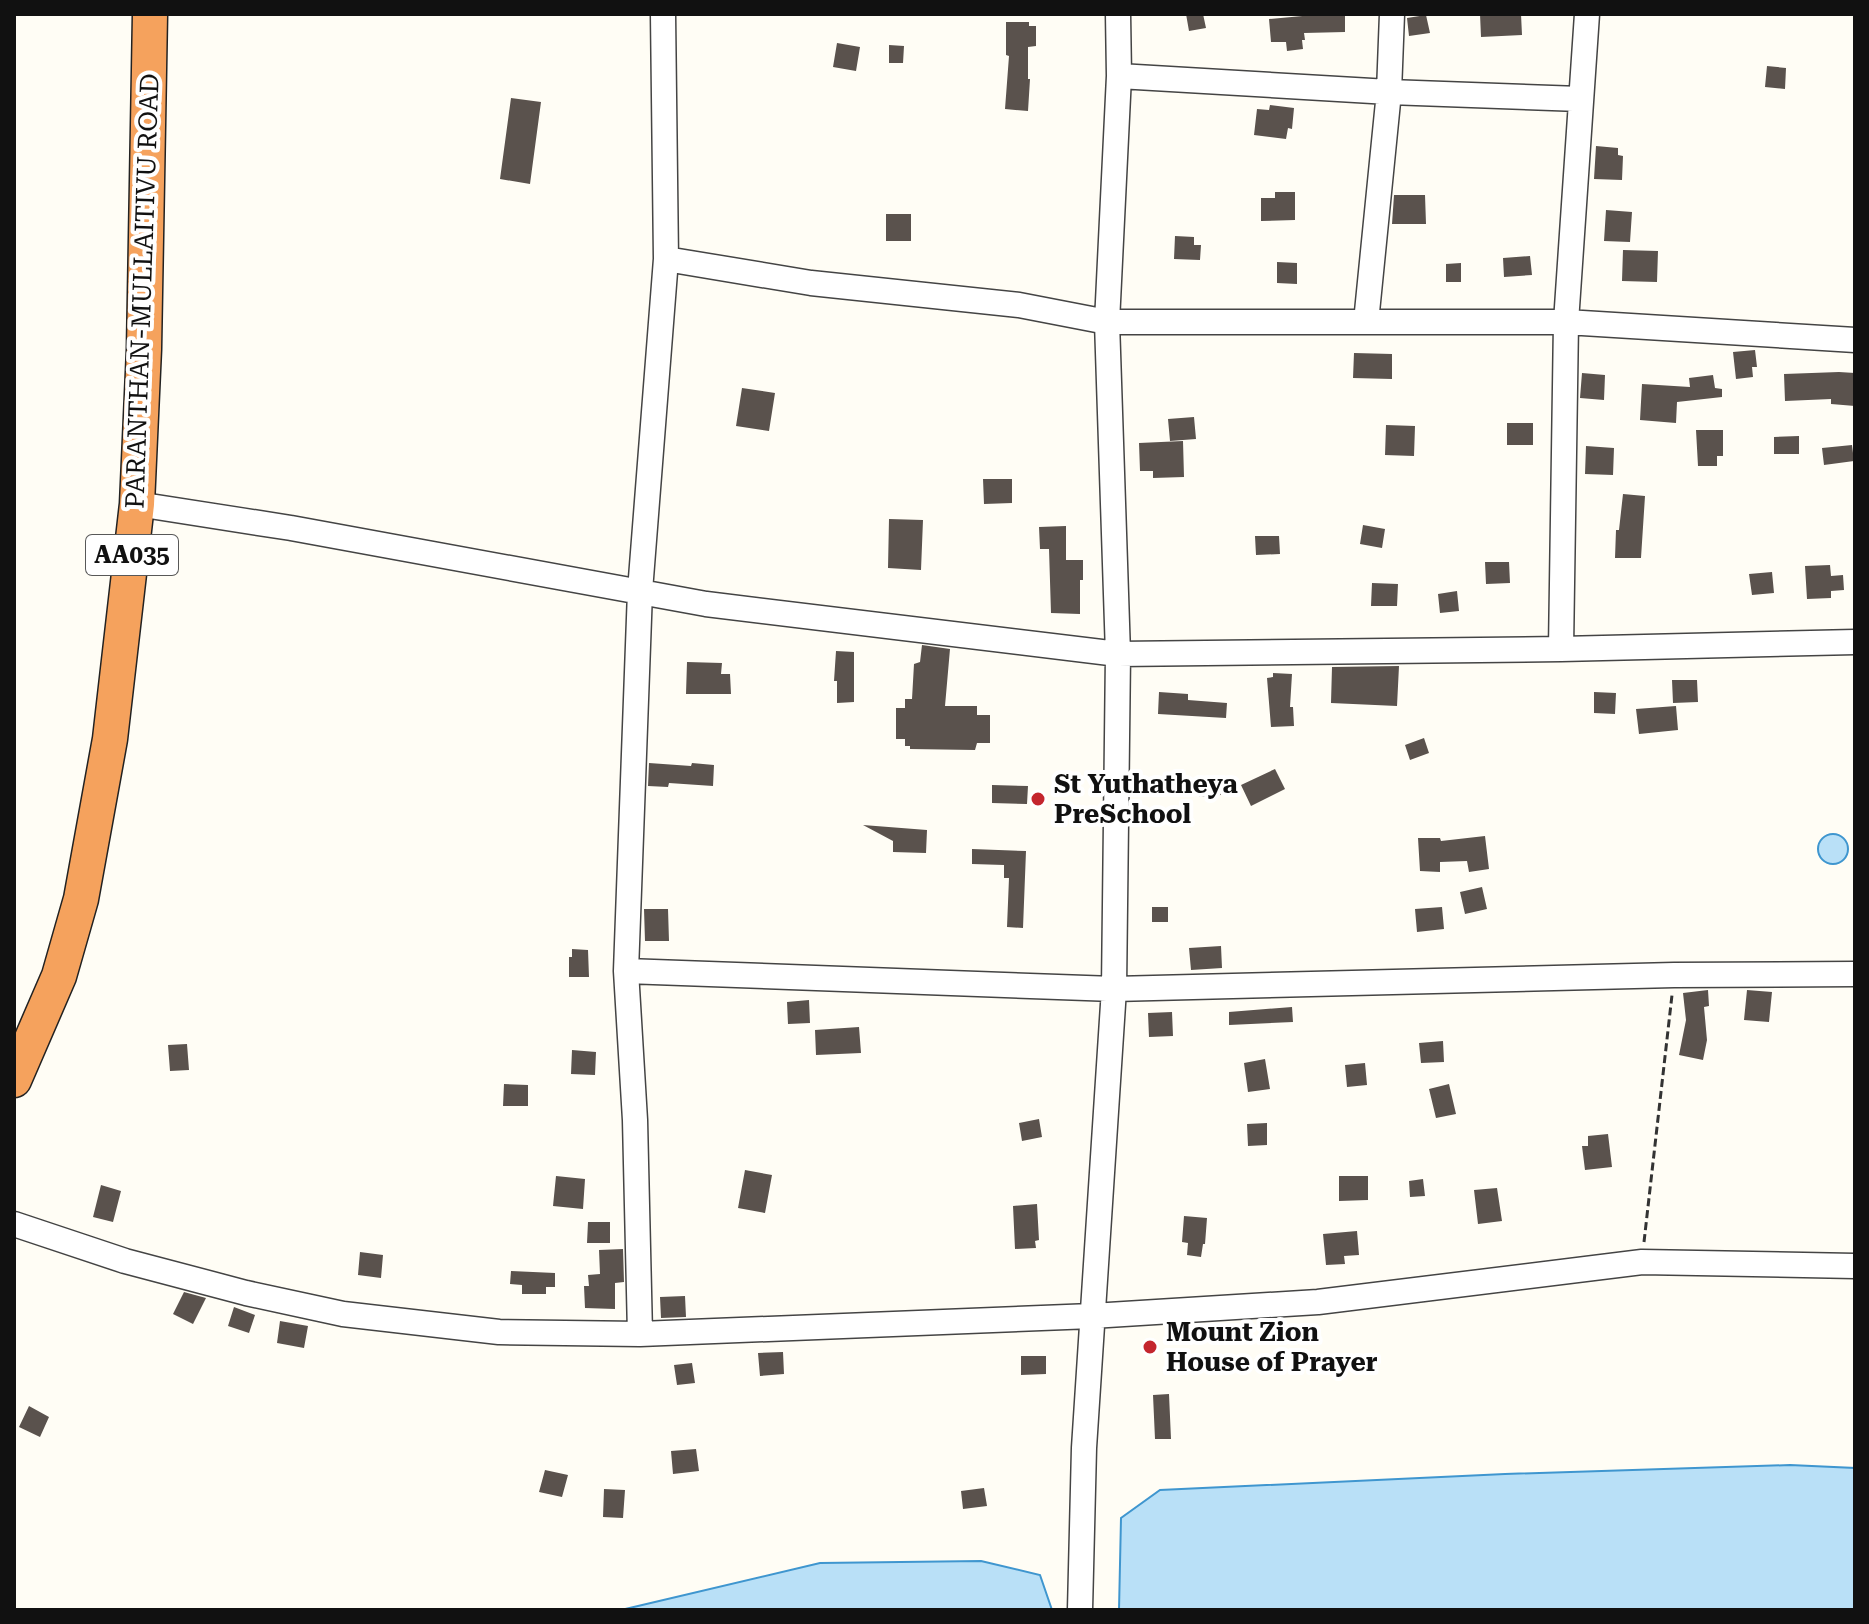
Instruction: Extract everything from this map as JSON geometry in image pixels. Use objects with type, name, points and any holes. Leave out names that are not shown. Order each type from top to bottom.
[{"type":"highway","name":"PARANTHAN-MULLAITIVU ROAD","points":[[14,1080],[59,976],[81,899],[110,739],[137,504],[144,349],[150,14]]},
{"type":"street","points":[[640,1334],[635,1120],[626,971],[640,591],[666,259],[663,14]]},
{"type":"street","points":[[1080,1610],[1084,1448],[1114,989],[1118,654],[1107,322],[1119,76],[1118,14]]},
{"type":"street","points":[[1366,322],[1389,92],[1392,14]]},
{"type":"street","points":[[1561,649],[1566,322],[1587,14]]},
{"type":"street","points":[[1119,76],[1389,92],[1580,99]]},
{"type":"street","points":[[666,259],[811,283],[1019,305],[1107,322],[1566,322],[1855,340]]},
{"type":"street","points":[[137,504],[291,528],[706,604],[1118,654],[1855,642]]},
{"type":"street","points":[[626,971],[1114,989],[1674,975],[1855,974]]},
{"type":"street","points":[[14,1224],[125,1261],[246,1293],[343,1314],[499,1332],[640,1334],[1092,1316],[1318,1302],[1642,1262],[1855,1266]]},
{"type":"path","points":[[1642,1262],[1674,975]]},
{"type":"water","points":[[1833,834],[1844,838],[1848,849],[1844,860],[1833,864],[1822,860],[1818,849],[1822,838]]},
{"type":"water","points":[[1790,1465],[1855,1468],[1855,1610],[1119,1610],[1121,1518],[1160,1490]]},
{"type":"water","points":[[981,1561],[1040,1575],[1052,1610],[621,1610],[820,1563]]},
{"type":"building","points":[[1186,14],[1203,14],[1206,28],[1189,31]]},
{"type":"building","points":[[1345,14],[1345,32],[1304,33],[1303,49],[1287,51],[1286,42],[1271,42],[1269,19]]},
{"type":"building","points":[[1480,14],[1521,14],[1522,35],[1481,37]]},
{"type":"building","points":[[1426,15],[1430,33],[1409,36],[1407,18]]},
{"type":"building","points":[[1006,22],[1029,22],[1029,26],[1036,26],[1036,46],[1028,47],[1028,111],[1005,109],[1009,56],[1006,55]]},
{"type":"building","points":[[837,43],[860,47],[856,71],[833,67]]},
{"type":"building","points":[[889,45],[904,46],[903,63],[889,63]]},
{"type":"building","points":[[1767,66],[1786,68],[1785,89],[1765,87]]},
{"type":"building","points":[[511,98],[541,102],[530,184],[500,179]]},
{"type":"building","points":[[1270,105],[1294,108],[1292,129],[1288,128],[1286,139],[1254,135],[1257,109],[1269,110]]},
{"type":"building","points":[[1596,146],[1618,148],[1618,155],[1623,156],[1622,180],[1594,179]]},
{"type":"building","points":[[1275,192],[1295,192],[1295,220],[1261,221],[1261,198],[1275,198]]},
{"type":"building","points":[[1394,195],[1425,195],[1426,224],[1392,224]]},
{"type":"building","points":[[1606,210],[1632,212],[1630,242],[1604,241]]},
{"type":"building","points":[[886,214],[911,214],[911,241],[886,241]]},
{"type":"building","points":[[1175,236],[1194,237],[1194,245],[1201,245],[1200,260],[1174,259]]},
{"type":"building","points":[[1623,250],[1658,251],[1657,282],[1622,281]]},
{"type":"building","points":[[1530,256],[1532,275],[1504,277],[1503,258]]},
{"type":"building","points":[[1277,262],[1297,263],[1297,284],[1277,283]]},
{"type":"building","points":[[1461,263],[1461,282],[1446,282],[1446,264]]},
{"type":"building","points":[[1755,350],[1757,367],[1752,367],[1753,377],[1736,379],[1733,352]]},
{"type":"building","points":[[1354,353],[1392,354],[1392,379],[1353,378]]},
{"type":"building","points":[[1582,373],[1605,375],[1604,400],[1580,398]]},
{"type":"building","points":[[1855,373],[1855,406],[1831,404],[1831,399],[1785,401],[1784,374]]},
{"type":"building","points":[[1713,375],[1715,388],[1722,389],[1722,397],[1677,402],[1676,423],[1640,420],[1642,384],[1690,387],[1689,378]]},
{"type":"building","points":[[742,388],[775,393],[769,431],[736,426]]},
{"type":"building","points":[[1194,417],[1196,439],[1170,441],[1168,419]]},
{"type":"building","points":[[1507,423],[1533,423],[1533,445],[1507,445]]},
{"type":"building","points":[[1386,425],[1415,426],[1414,456],[1385,455]]},
{"type":"building","points":[[1696,430],[1723,430],[1723,456],[1717,456],[1717,466],[1698,466]]},
{"type":"building","points":[[1799,436],[1799,454],[1774,454],[1774,437]]},
{"type":"building","points":[[1183,441],[1184,477],[1153,478],[1153,471],[1140,471],[1139,443]]},
{"type":"building","points":[[1852,445],[1854,461],[1824,465],[1822,448]]},
{"type":"building","points":[[1586,446],[1614,448],[1613,475],[1585,474]]},
{"type":"building","points":[[983,479],[1012,479],[1012,503],[984,504]]},
{"type":"building","points":[[1623,494],[1645,496],[1641,558],[1615,558],[1616,530],[1619,530]]},
{"type":"building","points":[[889,519],[923,520],[921,570],[888,568]]},
{"type":"building","points":[[1363,525],[1385,529],[1382,548],[1360,544]]},
{"type":"building","points":[[1066,526],[1066,560],[1083,560],[1080,614],[1051,613],[1049,549],[1040,549],[1039,527]]},
{"type":"building","points":[[1255,536],[1279,536],[1280,554],[1256,555]]},
{"type":"building","points":[[1485,562],[1509,562],[1510,583],[1486,584]]},
{"type":"building","points":[[1830,565],[1831,576],[1843,575],[1844,590],[1831,591],[1831,598],[1807,599],[1805,566]]},
{"type":"building","points":[[1772,572],[1774,593],[1752,595],[1749,574]]},
{"type":"building","points":[[1372,583],[1398,584],[1397,606],[1371,606]]},
{"type":"building","points":[[1457,591],[1459,611],[1440,613],[1438,594]]},
{"type":"building","points":[[922,645],[950,649],[945,706],[977,706],[977,715],[990,715],[990,743],[977,743],[975,750],[910,749],[910,746],[905,746],[905,739],[896,739],[896,708],[905,708],[905,699],[912,699],[914,664],[920,662]]},
{"type":"building","points":[[836,651],[854,652],[854,702],[837,703],[837,681],[834,681]]},
{"type":"building","points":[[687,662],[722,663],[721,674],[730,674],[731,694],[686,694]]},
{"type":"building","points":[[1399,666],[1397,706],[1331,703],[1332,667]]},
{"type":"building","points":[[1273,673],[1292,674],[1290,707],[1293,707],[1294,726],[1271,727],[1267,678],[1273,677]]},
{"type":"building","points":[[1672,680],[1697,680],[1698,702],[1673,703]]},
{"type":"building","points":[[1159,692],[1188,694],[1188,700],[1227,703],[1226,718],[1158,714]]},
{"type":"building","points":[[1594,692],[1616,693],[1615,714],[1594,713]]},
{"type":"building","points":[[1676,706],[1678,730],[1639,734],[1636,709]]},
{"type":"building","points":[[1424,738],[1429,753],[1410,760],[1405,745]]},
{"type":"building","points":[[649,763],[714,765],[713,786],[669,783],[668,787],[648,786]]},
{"type":"building","points":[[1275,769],[1285,789],[1251,806],[1241,785]]},
{"type":"building","points":[[1218,776],[1221,795],[1199,797],[1197,778]]},
{"type":"building","points":[[992,785],[1028,786],[1027,804],[992,803]]},
{"type":"building","points":[[863,825],[927,830],[926,853],[893,852],[893,841]]},
{"type":"building","points":[[1485,836],[1489,869],[1469,872],[1467,861],[1440,862],[1440,872],[1420,871],[1418,838],[1440,838],[1441,841]]},
{"type":"building","points":[[972,849],[1026,851],[1023,928],[1007,927],[1009,878],[1004,878],[1004,865],[972,864]]},
{"type":"building","points":[[1482,887],[1487,909],[1465,914],[1460,892]]},
{"type":"building","points":[[1152,907],[1168,907],[1168,922],[1152,922]]},
{"type":"building","points":[[1442,907],[1444,929],[1417,932],[1415,909]]},
{"type":"building","points":[[644,909],[668,909],[669,941],[645,941]]},
{"type":"building","points":[[1221,946],[1222,968],[1191,970],[1189,948]]},
{"type":"building","points":[[572,949],[588,950],[589,977],[569,977]]},
{"type":"building","points":[[1708,990],[1709,1006],[1704,1007],[1707,1040],[1703,1060],[1679,1055],[1686,1020],[1683,993]]},
{"type":"building","points":[[1747,990],[1772,992],[1769,1022],[1744,1020]]},
{"type":"building","points":[[809,1000],[810,1023],[788,1024],[787,1002]]},
{"type":"building","points":[[1292,1007],[1293,1022],[1229,1025],[1229,1012]]},
{"type":"building","points":[[1172,1012],[1173,1036],[1149,1037],[1148,1013]]},
{"type":"building","points":[[859,1027],[861,1053],[816,1055],[815,1030]]},
{"type":"building","points":[[1443,1041],[1444,1062],[1421,1063],[1419,1043]]},
{"type":"building","points":[[187,1044],[189,1070],[170,1071],[168,1045]]},
{"type":"building","points":[[572,1050],[596,1052],[595,1075],[571,1074]]},
{"type":"building","points":[[1265,1059],[1270,1089],[1248,1092],[1244,1063]]},
{"type":"building","points":[[1365,1063],[1367,1085],[1347,1087],[1345,1065]]},
{"type":"building","points":[[504,1084],[528,1085],[528,1106],[503,1106]]},
{"type":"building","points":[[1449,1084],[1456,1114],[1436,1118],[1429,1089]]},
{"type":"building","points":[[1039,1119],[1042,1137],[1022,1141],[1019,1123]]},
{"type":"building","points":[[1267,1123],[1267,1145],[1248,1146],[1247,1124]]},
{"type":"building","points":[[1608,1134],[1612,1167],[1585,1170],[1582,1146],[1588,1146],[1588,1136]]},
{"type":"building","points":[[745,1170],[772,1175],[765,1213],[738,1208]]},
{"type":"building","points":[[556,1176],[585,1179],[583,1209],[553,1206]]},
{"type":"building","points":[[1339,1176],[1368,1176],[1368,1200],[1339,1201]]},
{"type":"building","points":[[1423,1179],[1425,1196],[1410,1197],[1409,1181]]},
{"type":"building","points":[[101,1185],[121,1191],[113,1222],[93,1217]]},
{"type":"building","points":[[1497,1188],[1502,1221],[1478,1224],[1474,1190]]},
{"type":"building","points":[[1037,1204],[1039,1240],[1035,1241],[1036,1248],[1015,1249],[1013,1206]]},
{"type":"building","points":[[1184,1216],[1207,1218],[1201,1257],[1187,1255],[1188,1243],[1182,1242]]},
{"type":"building","points":[[588,1222],[610,1222],[610,1243],[587,1243]]},
{"type":"building","points":[[1357,1231],[1359,1255],[1344,1256],[1345,1264],[1326,1265],[1323,1234]]},
{"type":"building","points":[[623,1249],[624,1282],[615,1283],[615,1309],[585,1308],[584,1286],[589,1286],[588,1275],[600,1274],[599,1250]]},
{"type":"building","points":[[360,1252],[383,1255],[381,1278],[358,1275]]},
{"type":"building","points":[[511,1271],[555,1273],[555,1287],[546,1287],[546,1294],[522,1294],[522,1285],[510,1284]]},
{"type":"building","points":[[184,1292],[206,1298],[193,1324],[173,1314]]},
{"type":"building","points":[[685,1296],[686,1317],[661,1318],[660,1297]]},
{"type":"building","points":[[234,1307],[255,1315],[249,1333],[228,1326]]},
{"type":"building","points":[[280,1321],[308,1326],[304,1348],[277,1343]]},
{"type":"building","points":[[783,1352],[784,1374],[760,1376],[758,1353]]},
{"type":"building","points":[[1021,1356],[1046,1356],[1046,1374],[1021,1375]]},
{"type":"building","points":[[692,1363],[695,1383],[677,1385],[674,1365]]},
{"type":"building","points":[[1169,1394],[1171,1439],[1155,1439],[1153,1395]]},
{"type":"building","points":[[29,1406],[49,1417],[40,1437],[19,1427]]},
{"type":"building","points":[[696,1449],[699,1471],[673,1474],[671,1451]]},
{"type":"building","points":[[545,1470],[568,1475],[562,1497],[539,1492]]},
{"type":"building","points":[[984,1488],[987,1506],[963,1509],[961,1491]]},
{"type":"building","points":[[604,1489],[625,1490],[623,1518],[603,1517]]},
{"type":"place","name":"St Yuthatheya PreSchool","points":[[1038,799]]},
{"type":"place","name":"Mount Zion House of Prayer","points":[[1150,1347]]}]
